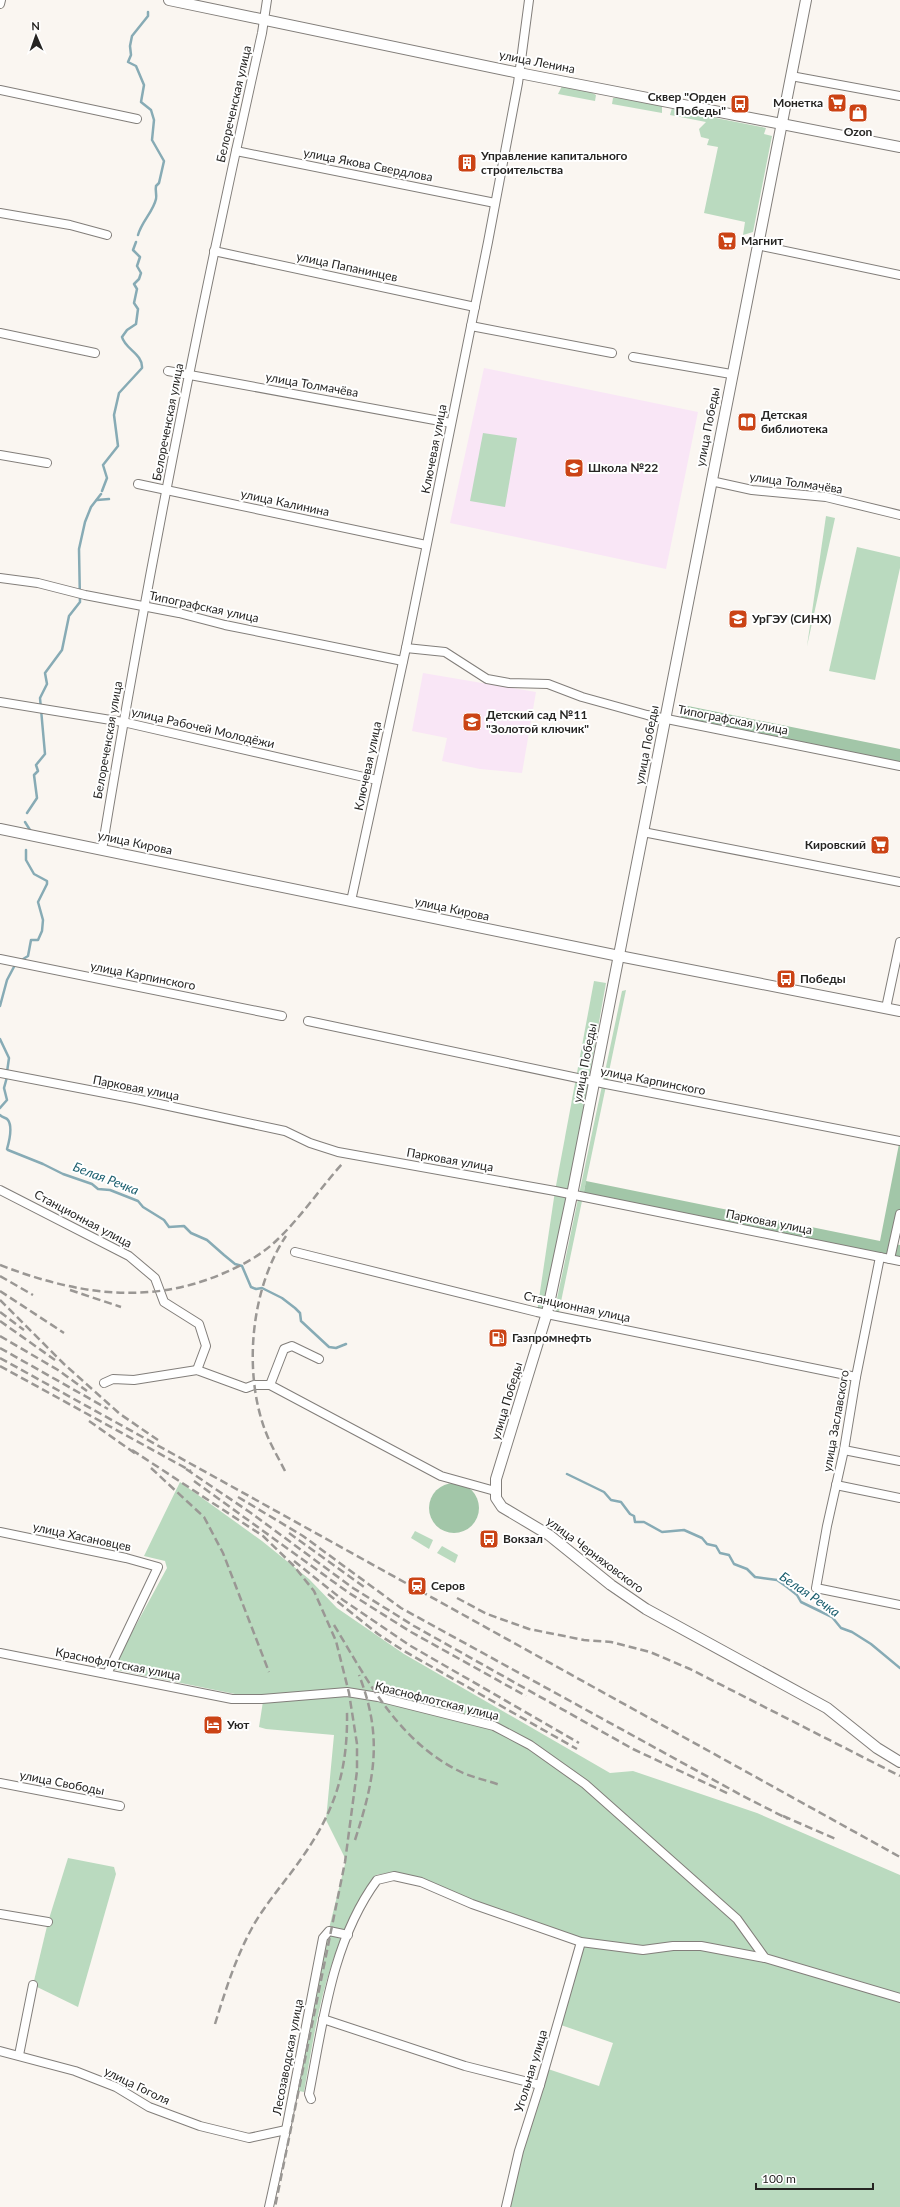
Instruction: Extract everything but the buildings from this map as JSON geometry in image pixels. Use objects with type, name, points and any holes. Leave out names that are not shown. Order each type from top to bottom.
[{"type":"main road","name":"улица Ленина","points":[[169,0],[519,72],[900,147]]},
{"type":"main road","name":"улица Победы","points":[[495,1491],[496,1479],[547,1313],[572,1195],[666,719],[731,374],[806,0]]},
{"type":"main road","name":"улица Кирова","points":[[0,829],[619,956],[900,1011]]},
{"type":"main road","name":"улица Черняховского","points":[[495,1491],[496,1498],[502,1507],[549,1534],[612,1586],[640,1605],[827,1708],[877,1748],[900,1762]]},
{"type":"street","points":[[0,4],[1,0]]},
{"type":"street","name":"Белореченская улица","points":[[102,850],[144,607],[189,375],[267,0]]},
{"type":"street","name":"Ключевая улица","points":[[351,901],[376,780],[406,648],[475,307],[519,72],[529,0]]},
{"type":"street","points":[[791,76],[900,96]]},
{"type":"street","points":[[0,90],[137,119]]},
{"type":"street","name":"улица Якова Свердлова","points":[[236,151],[495,203]]},
{"type":"street","points":[[0,213],[70,225],[107,235]]},
{"type":"street","points":[[757,245],[900,276]]},
{"type":"street","name":"улица Папанинцев","points":[[214,251],[475,307]]},
{"type":"street","points":[[471,326],[612,353]]},
{"type":"street","points":[[0,333],[95,353]]},
{"type":"street","points":[[633,357],[731,374]]},
{"type":"street","name":"улица Толмачёва","points":[[168,371],[451,423]]},
{"type":"street","points":[[0,455],[47,463]]},
{"type":"street","name":"улица Толмачёва","points":[[711,481],[752,490],[826,497],[900,515]]},
{"type":"street","name":"улица Калинина","points":[[138,484],[426,545]]},
{"type":"street","name":"Типографская улица","points":[[0,578],[38,583],[144,607],[179,613],[225,625],[403,661]]},
{"type":"street","name":"Типографская улица","points":[[406,648],[445,652],[472,672],[487,679],[509,683],[548,684],[582,697],[666,719],[900,766]]},
{"type":"street","name":"улица Рабочей Молодёжи","points":[[0,702],[123,722],[376,780]]},
{"type":"street","points":[[643,832],[900,882]]},
{"type":"street","points":[[886,1008],[900,942]]},
{"type":"street","name":"улица Карпинского","points":[[0,959],[282,1016]]},
{"type":"street","name":"улица Карпинского","points":[[308,1021],[595,1082],[900,1142]]},
{"type":"street","name":"Парковая улица","points":[[0,1073],[136,1099],[286,1131],[310,1143],[338,1152],[572,1195],[900,1261]]},
{"type":"street","name":"Станционная улица","points":[[0,1190],[129,1256],[155,1278],[164,1302],[199,1324],[206,1346],[197,1370]]},
{"type":"street","points":[[890,1259],[900,1214]]},
{"type":"street","name":"Станционная улица","points":[[296,1252],[547,1313],[856,1377]]},
{"type":"street","name":"улица Заславского","points":[[880,1257],[856,1377],[844,1450],[816,1588],[900,1605]]},
{"type":"street","points":[[270,1385],[284,1348],[292,1346],[319,1359]]},
{"type":"street","points":[[104,1382],[113,1379],[134,1380],[197,1370],[246,1388],[254,1385],[270,1385],[441,1476],[495,1491]]},
{"type":"street","points":[[844,1450],[900,1461]]},
{"type":"street","points":[[836,1485],[900,1498]]},
{"type":"street","name":"улица Хасановцев","points":[[0,1532],[126,1558],[158,1567],[107,1674]]},
{"type":"street","name":"Краснофлотская улица","points":[[0,1653],[232,1699],[262,1699],[348,1692],[378,1697],[494,1726],[530,1745],[585,1784],[737,1919],[765,1958]]},
{"type":"street","name":"улица Свободы","points":[[0,1783],[120,1806]]},
{"type":"street","points":[[311,2098],[310,2094],[323,2019],[331,1984],[348,1935],[366,1895],[377,1880],[394,1876],[421,1882],[472,1904],[581,1942],[643,1950],[673,1946],[701,1946],[765,1958],[900,1998]]},
{"type":"street","points":[[0,1914],[48,1922]]},
{"type":"street","name":"Лесозаводская улица","points":[[269,2207],[286,2130],[322,1938],[329,1931],[348,1935]]},
{"type":"street","name":"Угольная улица","points":[[506,2207],[519,2151],[540,2085],[581,1942]]},
{"type":"street","points":[[19,2055],[33,1985]]},
{"type":"street","points":[[323,2019],[465,2066],[540,2085]]},
{"type":"street","name":"улица Гоголя","points":[[0,2051],[75,2071],[116,2087],[149,2107],[200,2126],[249,2138],[286,2130]]},
{"type":"shaded area","name":"Школа №22","points":[[484,368],[698,412],[666,569],[450,523]]},
{"type":"shaded area","name":"Детский сад №11 \"Золотой ключик\"","points":[[423,673],[536,692],[522,773],[480,769],[442,761],[447,738],[412,731]]},
{"type":"green space","points":[[562,86],[585,89],[596,95],[595,101],[558,94]]},
{"type":"green space","points":[[627,97],[662,104],[662,113],[612,104],[613,98]]},
{"type":"green space","points":[[676,106],[711,113],[716,118],[766,128],[764,134],[772,136],[753,232],[743,235],[745,222],[704,213],[718,147],[707,145],[709,139],[701,137],[699,129],[706,122],[670,115],[672,108]]},
{"type":"green space","points":[[483,433],[517,438],[505,507],[470,501]]},
{"type":"green space","points":[[826,516],[835,518],[807,646]]},
{"type":"green space","points":[[857,547],[900,557],[900,568],[875,680],[829,671]]},
{"type":"green space","points":[[683,705],[900,749],[900,766],[680,722]]},
{"type":"green space","points":[[594,981],[606,983],[570,1184],[542,1312],[537,1312],[555,1191]]},
{"type":"green space","points":[[626,990],[558,1316],[555,1308],[622,991]]},
{"type":"green space","points":[[900,1139],[900,1209],[894,1244],[900,1245],[900,1261],[583,1197],[586,1181],[880,1241]]},
{"type":"green space","points":[[180,1482],[262,1541],[309,1579],[337,1608],[404,1654],[610,1773],[633,1771],[757,1813],[900,1875],[900,2207],[506,2207],[545,2068],[599,2086],[613,2043],[558,2024],[581,1942],[472,1904],[419,1877],[393,1872],[376,1875],[360,1900],[347,1925],[327,1979],[314,2035],[304,2092],[294,2090],[310,2005],[346,1860],[326,1820],[334,1735],[266,1729],[259,1727],[264,1695],[235,1694],[112,1669],[167,1568],[165,1561],[144,1556]]},
{"type":"green space","points":[[454,1483],[463,1485],[472,1490],[477,1499],[479,1508],[477,1517],[472,1526],[463,1531],[454,1533],[445,1531],[436,1526],[431,1517],[429,1508],[431,1499],[436,1490],[445,1485]]},
{"type":"green space","points":[[415,1531],[433,1540],[429,1549],[411,1538]]},
{"type":"green space","points":[[442,1546],[458,1555],[455,1563],[437,1553]]},
{"type":"green space","points":[[68,1858],[114,1867],[116,1874],[78,2007],[33,1985],[48,1922]]},
{"type":"waterway","name":"Белая Речка","points":[[138,235],[142,225],[155,204],[156,186],[159,183],[164,161],[152,140],[154,120],[151,110],[141,102],[144,85],[136,66],[128,62],[131,55],[130,46],[132,36],[148,16],[148,12]]},
{"type":"waterway","name":"Белая Речка","points":[[102,491],[107,478],[103,465],[118,446],[114,415],[119,393],[142,368],[140,359],[122,337],[127,330],[136,324],[138,309],[134,303],[137,289],[134,284],[139,279],[141,273],[137,266],[140,257],[133,250],[136,242]]},
{"type":"waterway","name":"Белая Речка","points":[[27,813],[37,798],[34,775],[38,771],[36,765],[45,754],[40,698],[47,684],[45,673],[62,650],[69,616],[80,602],[79,549],[85,522],[91,507],[101,494]]},
{"type":"waterway","points":[[97,500],[109,499]]},
{"type":"waterway","name":"Белая Речка","points":[[25,822],[30,830]]},
{"type":"waterway","name":"Белая Речка","points":[[20,961],[28,956],[31,940],[38,940],[42,931],[43,920],[38,902],[47,884],[47,881],[34,874],[26,860],[26,850]]},
{"type":"waterway","name":"Белая Речка","points":[[0,1006],[7,980],[16,963]]},
{"type":"waterway","name":"Белая Речка","points":[[0,1039],[9,1058],[7,1072]]},
{"type":"waterway","name":"Белая Речка","points":[[0,1108],[7,1100],[4,1088],[7,1077]]},
{"type":"waterway","name":"Белая Речка","points":[[0,1115],[7,1119],[10,1126],[8,1150],[63,1174],[92,1184],[98,1189],[110,1190],[138,1201],[143,1207],[164,1220],[169,1227],[184,1226],[191,1233],[207,1240],[235,1264],[242,1266],[251,1287],[256,1289],[262,1288],[282,1298],[295,1308],[300,1313],[301,1321],[329,1347],[336,1348],[346,1344]]},
{"type":"waterway","name":"Белая Речка","points":[[567,1474],[604,1492],[611,1500],[621,1502],[630,1514],[634,1516],[635,1522],[644,1522],[662,1532],[684,1530],[702,1538],[707,1544],[716,1546],[720,1553],[729,1555],[734,1564],[747,1569],[755,1577],[777,1580],[797,1595],[801,1602],[832,1617],[841,1628],[852,1632],[871,1644],[900,1668]]},
{"type":"railway","points":[[0,1265],[56,1283],[84,1289],[112,1292],[140,1293],[168,1290],[196,1283],[224,1273],[252,1259],[272,1244],[295,1221],[343,1163]]},
{"type":"railway","points":[[285,1471],[267,1435],[258,1407],[254,1382],[253,1356],[254,1330],[258,1305],[265,1280],[274,1257],[286,1236]]},
{"type":"railway","points":[[0,1276],[33,1295]]},
{"type":"railway","points":[[70,1290],[121,1307]]},
{"type":"railway","points":[[0,1291],[64,1333]]},
{"type":"railway","points":[[0,1300],[64,1364],[120,1414],[158,1440]]},
{"type":"railway","points":[[0,1312],[24,1330]]},
{"type":"railway","points":[[0,1321],[55,1360]]},
{"type":"railway","points":[[0,1336],[58,1370],[87,1391]]},
{"type":"railway","points":[[0,1348],[108,1409]]},
{"type":"railway","points":[[0,1358],[900,1857]]},
{"type":"railway","points":[[0,1366],[191,1471]]},
{"type":"railway","points":[[89,1421],[136,1454]]},
{"type":"railway","points":[[132,1450],[263,1536],[293,1565],[314,1591],[336,1641],[349,1693],[357,1744],[357,1771],[345,1862],[275,2207]]},
{"type":"railway","points":[[151,1468],[204,1517],[223,1553],[269,1672]]},
{"type":"railway","points":[[186,1469],[251,1513],[353,1588],[414,1626],[633,1749],[729,1794]]},
{"type":"railway","points":[[194,1481],[349,1593],[411,1632],[526,1696]]},
{"type":"railway","points":[[238,1497],[303,1536],[401,1608],[741,1795],[788,1819]]},
{"type":"railway","points":[[289,1533],[367,1589]]},
{"type":"railway","points":[[294,1561],[343,1600],[409,1645],[579,1743]]},
{"type":"railway","points":[[328,1594],[378,1634],[404,1651],[577,1749]]},
{"type":"railway","points":[[457,1598],[487,1614],[529,1629],[584,1640],[611,1642],[650,1652],[690,1669],[900,1776]]},
{"type":"railway","points":[[334,1625],[359,1667],[386,1707],[417,1742],[436,1757],[457,1770],[473,1777],[500,1785]]},
{"type":"railway","points":[[355,1840],[367,1797],[374,1758],[374,1738],[371,1718],[367,1697],[359,1675]]},
{"type":"railway","points":[[215,2024],[235,1964],[252,1928],[263,1910],[295,1868],[313,1841],[331,1807],[342,1772],[347,1733],[347,1712]]},
{"type":"railway","points":[[783,1816],[838,1840]]},
{"type":"place","name":"Монетка","points":[[837,103]]},
{"type":"place","name":"Сквер \"Орден Победы\"","points":[[740,104]]},
{"type":"place","name":"Ozon","points":[[858,113]]},
{"type":"place","name":"Управление капитального строительства","points":[[467,163]]},
{"type":"place","name":"Магнит","points":[[727,241]]},
{"type":"place","name":"Детская библиотека","points":[[747,422]]},
{"type":"place","name":"Школа №22","points":[[574,468]]},
{"type":"place","name":"УрГЭУ (СИНХ)","points":[[738,619]]},
{"type":"place","name":"Детский сад №11 \"Золотой ключик\"","points":[[472,722]]},
{"type":"place","name":"Кировский","points":[[880,845]]},
{"type":"place","name":"Победы","points":[[786,979]]},
{"type":"place","name":"Газпромнефть","points":[[498,1338]]},
{"type":"place","name":"Вокзал","points":[[489,1539]]},
{"type":"place","name":"Серов","points":[[417,1586]]},
{"type":"place","name":"Уют","points":[[213,1725]]}]
